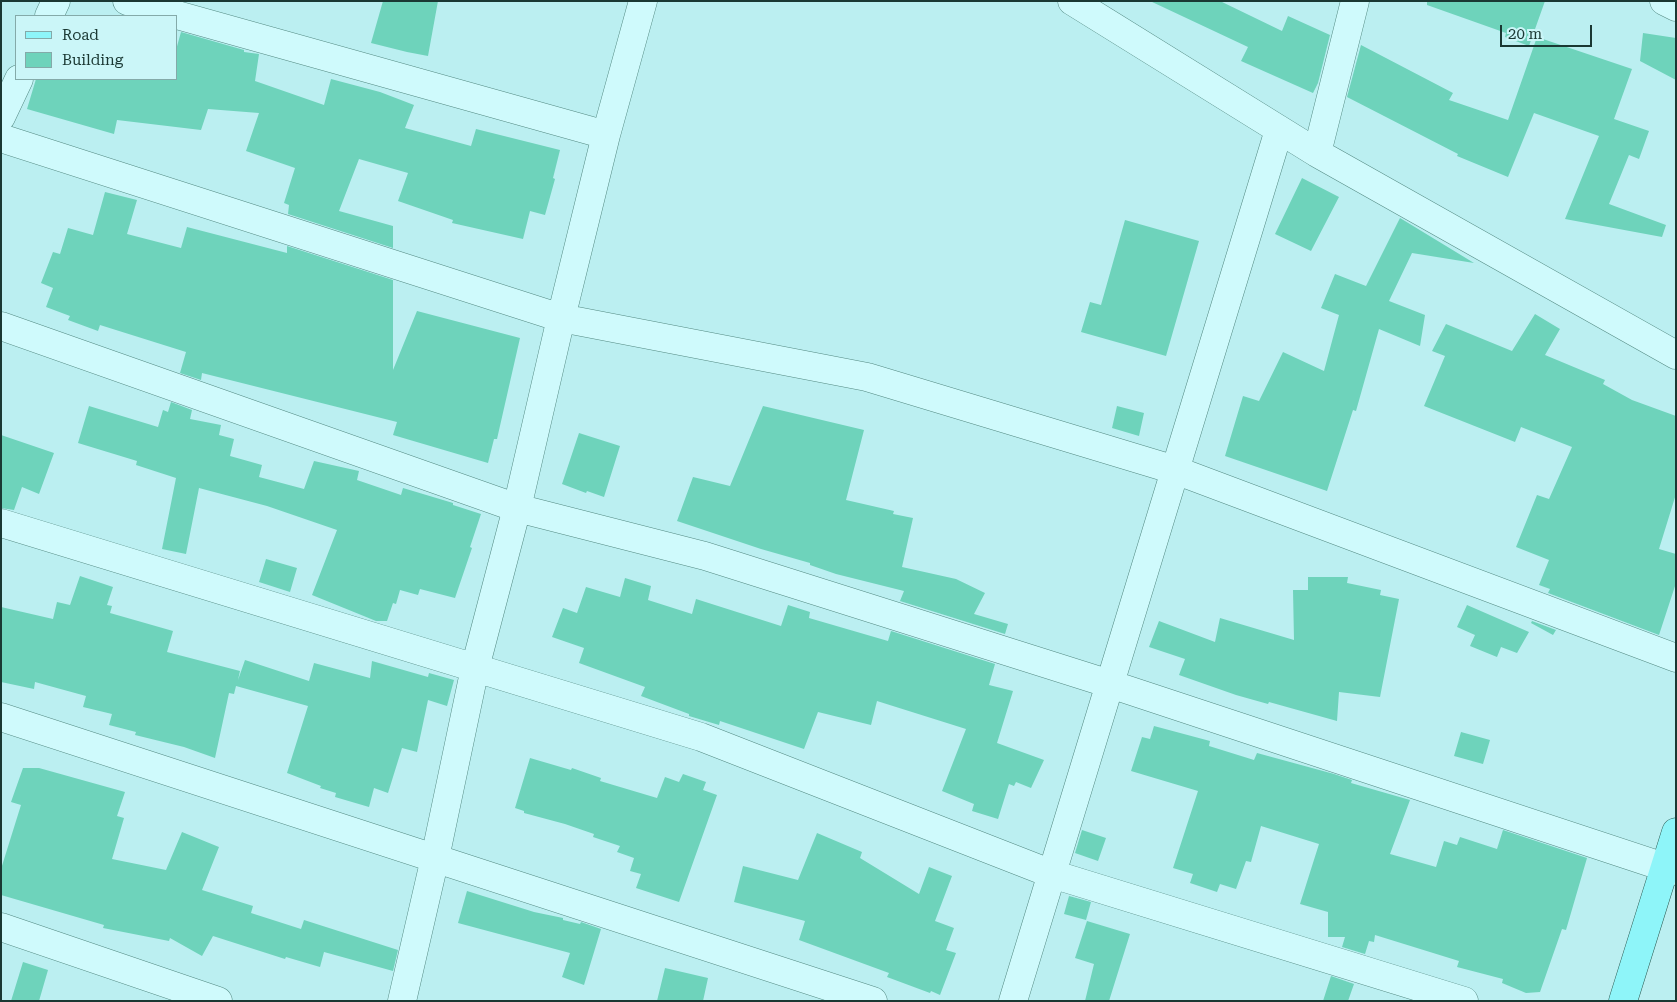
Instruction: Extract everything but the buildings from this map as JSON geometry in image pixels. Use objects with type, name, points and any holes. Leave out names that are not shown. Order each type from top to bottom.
[{"type":"main road","points":[[1624,1001],[1670,869],[1676,832]]},
{"type":"street","points":[[49,15],[56,1]]},
{"type":"street","points":[[127,1],[177,15]]},
{"type":"street","points":[[402,1001],[435,858],[475,668],[517,508],[560,318],[606,135],[643,1]]},
{"type":"street","points":[[1072,1],[1317,153],[1676,355]]},
{"type":"street","points":[[1317,153],[1355,1]]},
{"type":"street","points":[[1664,1],[1676,7]]},
{"type":"street","points":[[178,15],[606,135]]},
{"type":"street","points":[[1,117],[19,80]]},
{"type":"street","points":[[1013,1001],[1279,130]]},
{"type":"street","points":[[1,138],[560,318],[868,377],[1175,470],[1676,658]]},
{"type":"street","points":[[1,326],[517,508],[705,556],[1110,684],[1670,869]]},
{"type":"street","points":[[1,523],[701,737],[1052,874],[1464,1001]]},
{"type":"street","points":[[1,716],[873,1001]]},
{"type":"street","points":[[1,927],[218,1001]]}]
